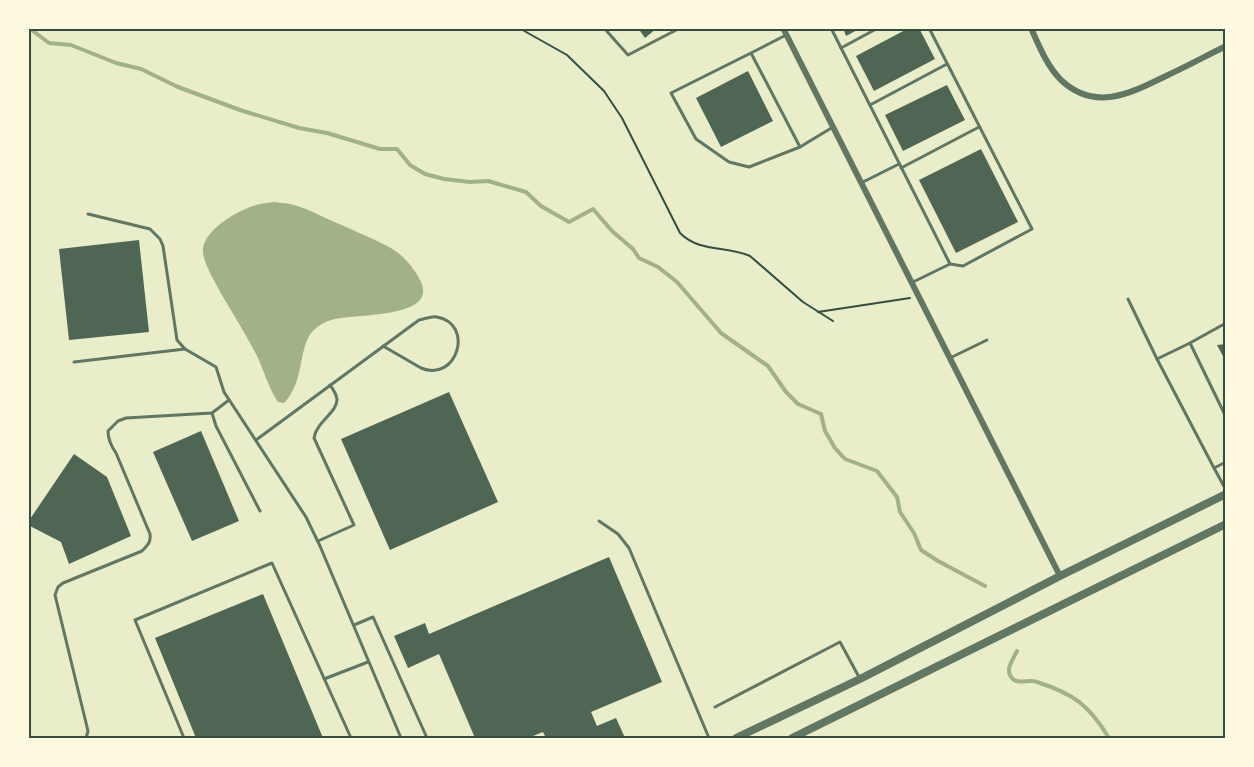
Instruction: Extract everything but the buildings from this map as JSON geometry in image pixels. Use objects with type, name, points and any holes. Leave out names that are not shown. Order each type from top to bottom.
[{"type":"street","points":[[1030,28],[1054,72],[1074,89],[1098,97],[1111,97],[1135,91],[1226,46]]},
{"type":"street","points":[[784,32],[1060,576]]},
{"type":"street","points":[[736,738],[860,679],[1226,492]]},
{"type":"street","points":[[792,738],[1226,524]]},
{"type":"lane","points":[[604,28],[628,55],[680,28]]},
{"type":"lane","points":[[831,28],[950,264]]},
{"type":"lane","points":[[841,48],[878,28]]},
{"type":"lane","points":[[912,283],[950,264],[963,266],[1032,229],[929,28]]},
{"type":"lane","points":[[784,32],[751,53],[671,93],[696,139],[729,162],[749,167],[800,147],[833,128]]},
{"type":"lane","points":[[751,53],[800,147]]},
{"type":"lane","points":[[870,105],[948,64]]},
{"type":"lane","points":[[861,183],[980,127]]},
{"type":"lane","points":[[88,214],[150,229],[160,239],[177,340],[185,349],[216,367],[224,392],[306,517],[401,738]]},
{"type":"lane","points":[[1128,299],[1226,492]]},
{"type":"lane","points":[[256,440],[330,385],[383,346],[419,320],[431,317],[448,322],[454,328],[459,341],[456,355],[451,362],[440,370],[433,371],[421,368],[383,346]]},
{"type":"lane","points":[[1157,359],[1226,323]]},
{"type":"lane","points":[[950,357],[987,340]]},
{"type":"lane","points":[[1190,343],[1226,417]]},
{"type":"lane","points":[[74,362],[185,349]]},
{"type":"lane","points":[[318,541],[354,525],[314,438],[319,425],[336,405],[337,398],[330,385]]},
{"type":"lane","points":[[86,738],[88,731],[55,595],[56,591],[63,584],[142,551],[151,539],[116,453],[111,446],[108,431],[118,421],[126,418],[212,413],[230,400]]},
{"type":"lane","points":[[212,413],[216,426],[260,511]]},
{"type":"lane","points":[[1214,468],[1226,462]]},
{"type":"lane","points":[[599,521],[618,534],[629,548],[709,738]]},
{"type":"lane","points":[[184,738],[135,620],[272,563],[351,738]]},
{"type":"lane","points":[[353,625],[373,617],[427,738]]},
{"type":"lane","points":[[715,706],[840,642],[860,679]]},
{"type":"lane","points":[[324,679],[368,662]]},
{"type":"path","points":[[519,28],[567,55],[604,91],[622,118],[680,233],[687,240],[701,246],[742,252],[750,256],[803,302],[833,321]]},
{"type":"path","points":[[818,312],[919,297]]},
{"type":"shaded area","points":[[274,202],[305,209],[389,247],[403,257],[414,270],[420,280],[423,293],[418,302],[406,308],[373,315],[341,318],[322,324],[309,336],[296,384],[284,403],[278,402],[256,354],[211,275],[203,252],[205,241],[210,234],[226,220],[252,206]]},
{"type":"waterway","points":[[29,28],[49,43],[71,45],[116,63],[141,69],[178,87],[240,110],[380,149],[397,149],[410,165],[425,174],[470,182],[488,181],[526,192],[541,206],[569,222],[593,209],[639,258],[658,267],[677,282],[721,333],[768,366],[786,392],[798,404],[821,414],[825,431],[845,459],[877,471],[897,497],[900,512],[914,533],[921,550],[985,586]]},
{"type":"waterway","points":[[1017,651],[1009,669],[1014,680],[1037,682],[1071,696],[1095,717],[1109,738]]}]
